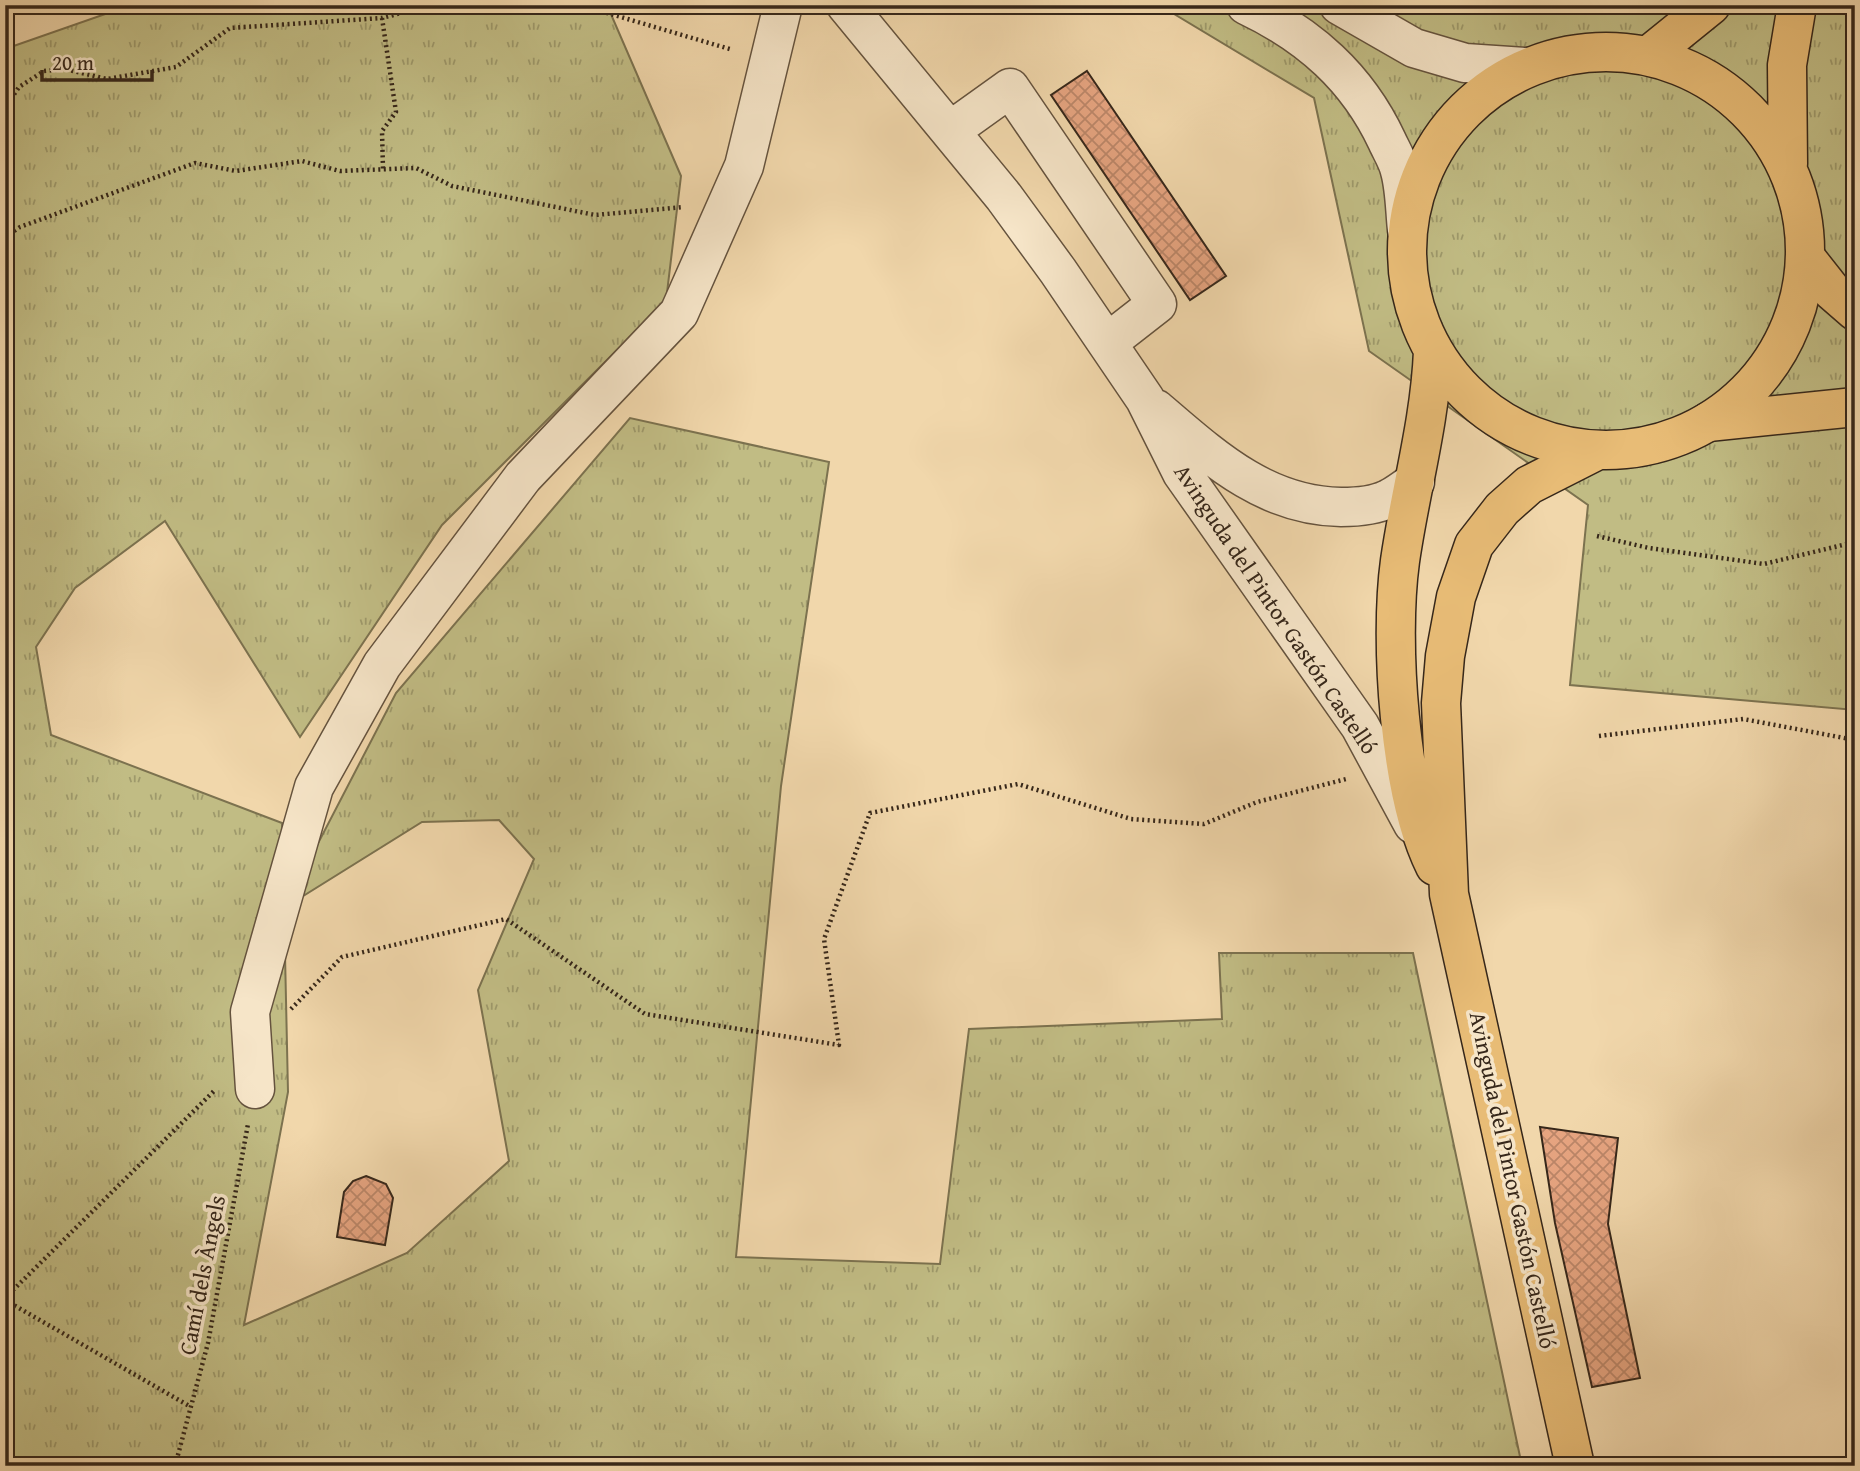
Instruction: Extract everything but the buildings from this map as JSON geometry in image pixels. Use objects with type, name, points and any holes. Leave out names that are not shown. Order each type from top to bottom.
[{"type":"main road","points":[[1648,56],[1711,5]]},
{"type":"main road","points":[[1788,166],[1787,65],[1797,5]]},
{"type":"main road","points":[[1607,51],[1648,56],[1691,70],[1731,94],[1763,127],[1788,166],[1802,210],[1806,258],[1802,291],[1793,323],[1779,353],[1751,388],[1708,422],[1655,444],[1598,450],[1558,444],[1521,431],[1497,417],[1457,383],[1433,351],[1416,313],[1407,272],[1407,230],[1416,189],[1429,160],[1458,116],[1490,88],[1527,67],[1566,55],[1607,51]]},
{"type":"main road","points":[[1806,258],[1832,291],[1855,311]]},
{"type":"main road","name":"Avinguda del Pintor Gastón Castelló","points":[[1433,351],[1431,397],[1400,562],[1396,632],[1401,731],[1410,783],[1429,854],[1449,894]]},
{"type":"main road","points":[[1708,422],[1855,407]]},
{"type":"main road","name":"Avinguda del Pintor Gastón Castelló","points":[[1575,1466],[1449,894],[1441,703],[1444,656],[1456,597],[1474,545],[1502,509],[1529,485],[1598,450]]},
{"type":"street","points":[[255,1089],[250,1012],[314,787],[382,665],[523,477],[679,313],[744,166],[783,5]]},
{"type":"street","name":"Avinguda del Pintor Gastón Castelló","points":[[846,5],[874,22],[950,131],[1004,197],[1107,343],[1145,399],[1182,473],[1360,726],[1429,854]]},
{"type":"street","points":[[1246,5],[1281,22],[1321,51],[1355,86],[1380,126],[1400,169],[1407,230]]},
{"type":"street","points":[[1339,5],[1414,48],[1465,63],[1527,67]]},
{"type":"street","points":[[950,131],[1010,88],[1157,304],[1107,343]]},
{"type":"street","name":"Avinguda del Pintor Gastón Castelló","points":[[1145,399],[1209,454],[1251,484],[1291,501],[1325,507],[1358,508],[1388,499],[1415,482]]},
{"type":"path","points":[[5,108],[19,87],[44,71],[65,69],[107,79],[176,66],[230,28],[382,18],[431,5]]},
{"type":"path","points":[[580,5],[770,61]]},
{"type":"path","points":[[382,18],[396,112],[382,131],[383,169]]},
{"type":"path","points":[[5,237],[20,227],[195,163],[236,170],[302,161],[340,170],[415,168],[452,186],[594,215],[696,205],[712,195],[730,197]]},
{"type":"path","points":[[1597,536],[1648,548],[1764,564],[1855,542]]},
{"type":"path","points":[[1600,736],[1743,719],[1855,740]]},
{"type":"path","points":[[191,1408],[5,1299],[209,1097],[342,957],[506,919],[645,1014],[839,1045],[824,939],[870,813],[1018,784],[1131,819],[1204,824],[1257,802],[1384,769]]},
{"type":"path","name":"Camí dels Àngels","points":[[175,1466],[208,1343],[255,1089]]},
{"type":"green space","points":[[131,5],[607,5],[681,176],[666,301],[442,525],[300,737],[165,521],[75,588],[36,647],[51,735],[282,823],[285,907],[396,693],[630,418],[829,462],[781,786],[736,1257],[940,1264],[969,1029],[1222,1019],[1219,953],[1413,953],[1522,1466],[5,1466],[5,49]],"holes":[[[499,820],[534,859],[478,990],[509,1161],[407,1253],[244,1325],[288,1092],[284,908],[422,822]]]},
{"type":"green space","points":[[1141,5],[1855,5],[1855,710],[1570,685],[1588,505],[1369,351],[1314,98],[1164,8]]}]
